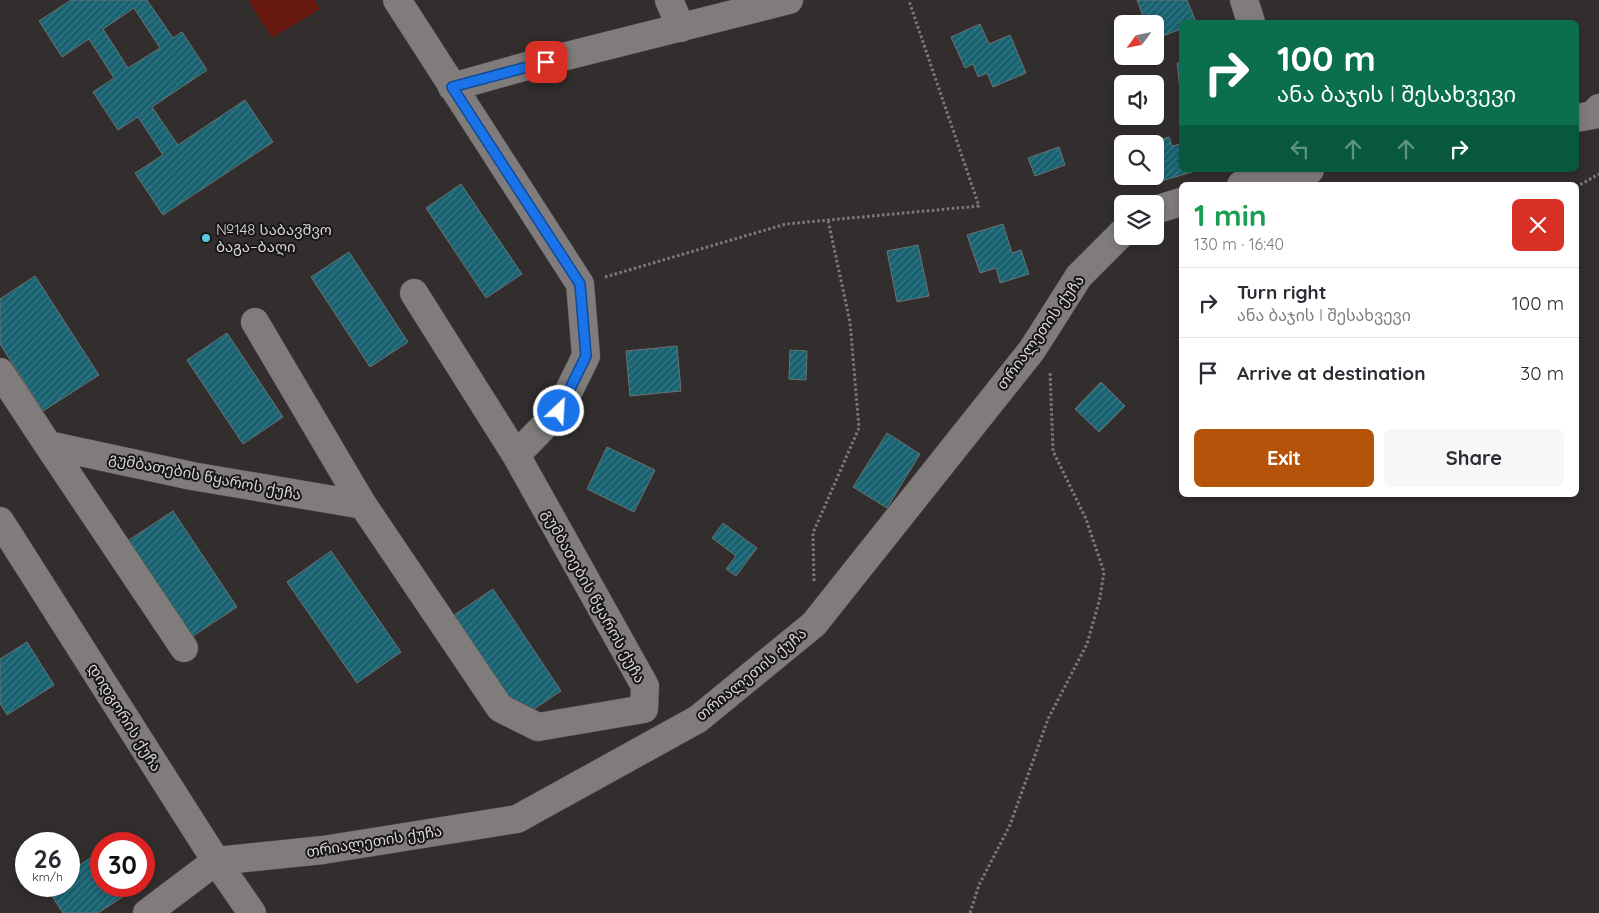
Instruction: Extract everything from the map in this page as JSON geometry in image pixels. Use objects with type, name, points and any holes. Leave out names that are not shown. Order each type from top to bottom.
[{"type":"street","points":[[397,0],[580,284],[586,356],[559,411],[516,455]]},
{"type":"street","points":[[669,0],[681,28]]},
{"type":"street","points":[[452,87],[527,66],[789,0]]},
{"type":"street","points":[[1244,0],[1250,20]]},
{"type":"street","points":[[1579,117],[1593,115],[1599,108]]},
{"type":"street","points":[[1254,182],[1298,172]]},
{"type":"street","points":[[1164,207],[1179,203]]},
{"type":"street","name":"თრიალეთის ქუჩა","points":[[216,861],[323,850],[517,819],[698,719],[814,624],[1032,350],[1079,276],[1114,241]]},
{"type":"street","name":"გუმბათების წყაროს ქუჩა","points":[[414,293],[516,455],[645,686],[644,709]]},
{"type":"street","points":[[256,322],[363,505],[500,708],[538,727],[644,709],[667,736]]},
{"type":"street","points":[[0,372],[184,648]]},
{"type":"street","name":"გუმბათების წყაროს ქუჩა","points":[[48,445],[192,476],[363,505]]},
{"type":"street","name":"დიდგორის ქუჩა","points":[[0,521],[216,861],[252,913]]},
{"type":"street","points":[[147,913],[216,861]]},
{"type":"path","points":[[580,284],[786,224],[979,206],[910,4],[911,0]]},
{"type":"path","points":[[1579,185],[1599,174]]},
{"type":"path","points":[[814,624],[814,533],[858,428],[850,322],[828,220]]},
{"type":"path","points":[[970,913],[980,885],[1010,825],[1048,719],[1087,644],[1100,598],[1104,572],[1086,519],[1053,451],[1050,367]]},
{"type":"shaded area","points":[[248,0],[315,0],[320,9],[272,38]]},
{"type":"building","points":[[71,0],[147,0],[173,38],[182,32],[207,70],[152,107],[178,145],[245,100],[273,142],[163,215],[135,173],[163,155],[138,117],[118,130],[93,92],[114,78],[89,39],[62,57],[39,21]],"holes":[[[134,8],[160,48],[128,68],[103,29]]]},
{"type":"building","points":[[1137,0],[1187,0],[1195,20],[1179,20],[1179,30],[1164,36],[1164,15],[1143,15]]},
{"type":"building","points":[[980,24],[989,44],[1010,35],[1026,73],[993,87],[987,73],[978,77],[973,64],[965,68],[951,37]]},
{"type":"building","points":[[1177,63],[1179,63],[1179,80]]},
{"type":"building","points":[[1169,137],[1172,146],[1179,144],[1179,172],[1192,172],[1164,180],[1164,139]]},
{"type":"building","points":[[1059,147],[1065,165],[1035,176],[1028,158]]},
{"type":"building","points":[[461,184],[522,274],[486,298],[426,208]]},
{"type":"building","points":[[1003,224],[1012,253],[1021,250],[1029,274],[1000,283],[996,268],[980,273],[967,235]]},
{"type":"building","points":[[918,245],[929,296],[897,302],[887,251]]},
{"type":"building","points":[[349,252],[408,342],[370,367],[311,277]]},
{"type":"building","points":[[35,276],[99,375],[43,411],[0,344],[0,299]]},
{"type":"building","points":[[227,333],[283,417],[243,444],[187,360]]},
{"type":"building","points":[[677,346],[681,391],[630,396],[626,351]]},
{"type":"building","points":[[790,350],[807,351],[806,380],[789,379]]},
{"type":"building","points":[[1101,382],[1125,406],[1099,432],[1075,409]]},
{"type":"building","points":[[887,433],[920,454],[887,508],[853,487]]},
{"type":"building","points":[[607,447],[655,470],[634,512],[587,489]]},
{"type":"building","points":[[173,511],[237,607],[190,638],[126,542]]},
{"type":"building","points":[[723,523],[757,548],[736,576],[726,569],[736,556],[712,538]]},
{"type":"building","points":[[331,551],[401,652],[357,683],[287,582]]},
{"type":"building","points":[[493,589],[561,691],[522,717],[454,615]]},
{"type":"building","points":[[27,642],[54,685],[7,715],[0,703],[0,659]]},
{"type":"building","points":[[90,858],[90,897],[123,897],[98,913],[63,913],[53,897],[80,897],[80,865]]},
{"type":"place","name":"№148 საბავშვო ბაგა–ბაღი","points":[[206,238]]},
{"type":"route","points":[[546,62],[452,87],[580,284],[586,356],[559,411]]}]
